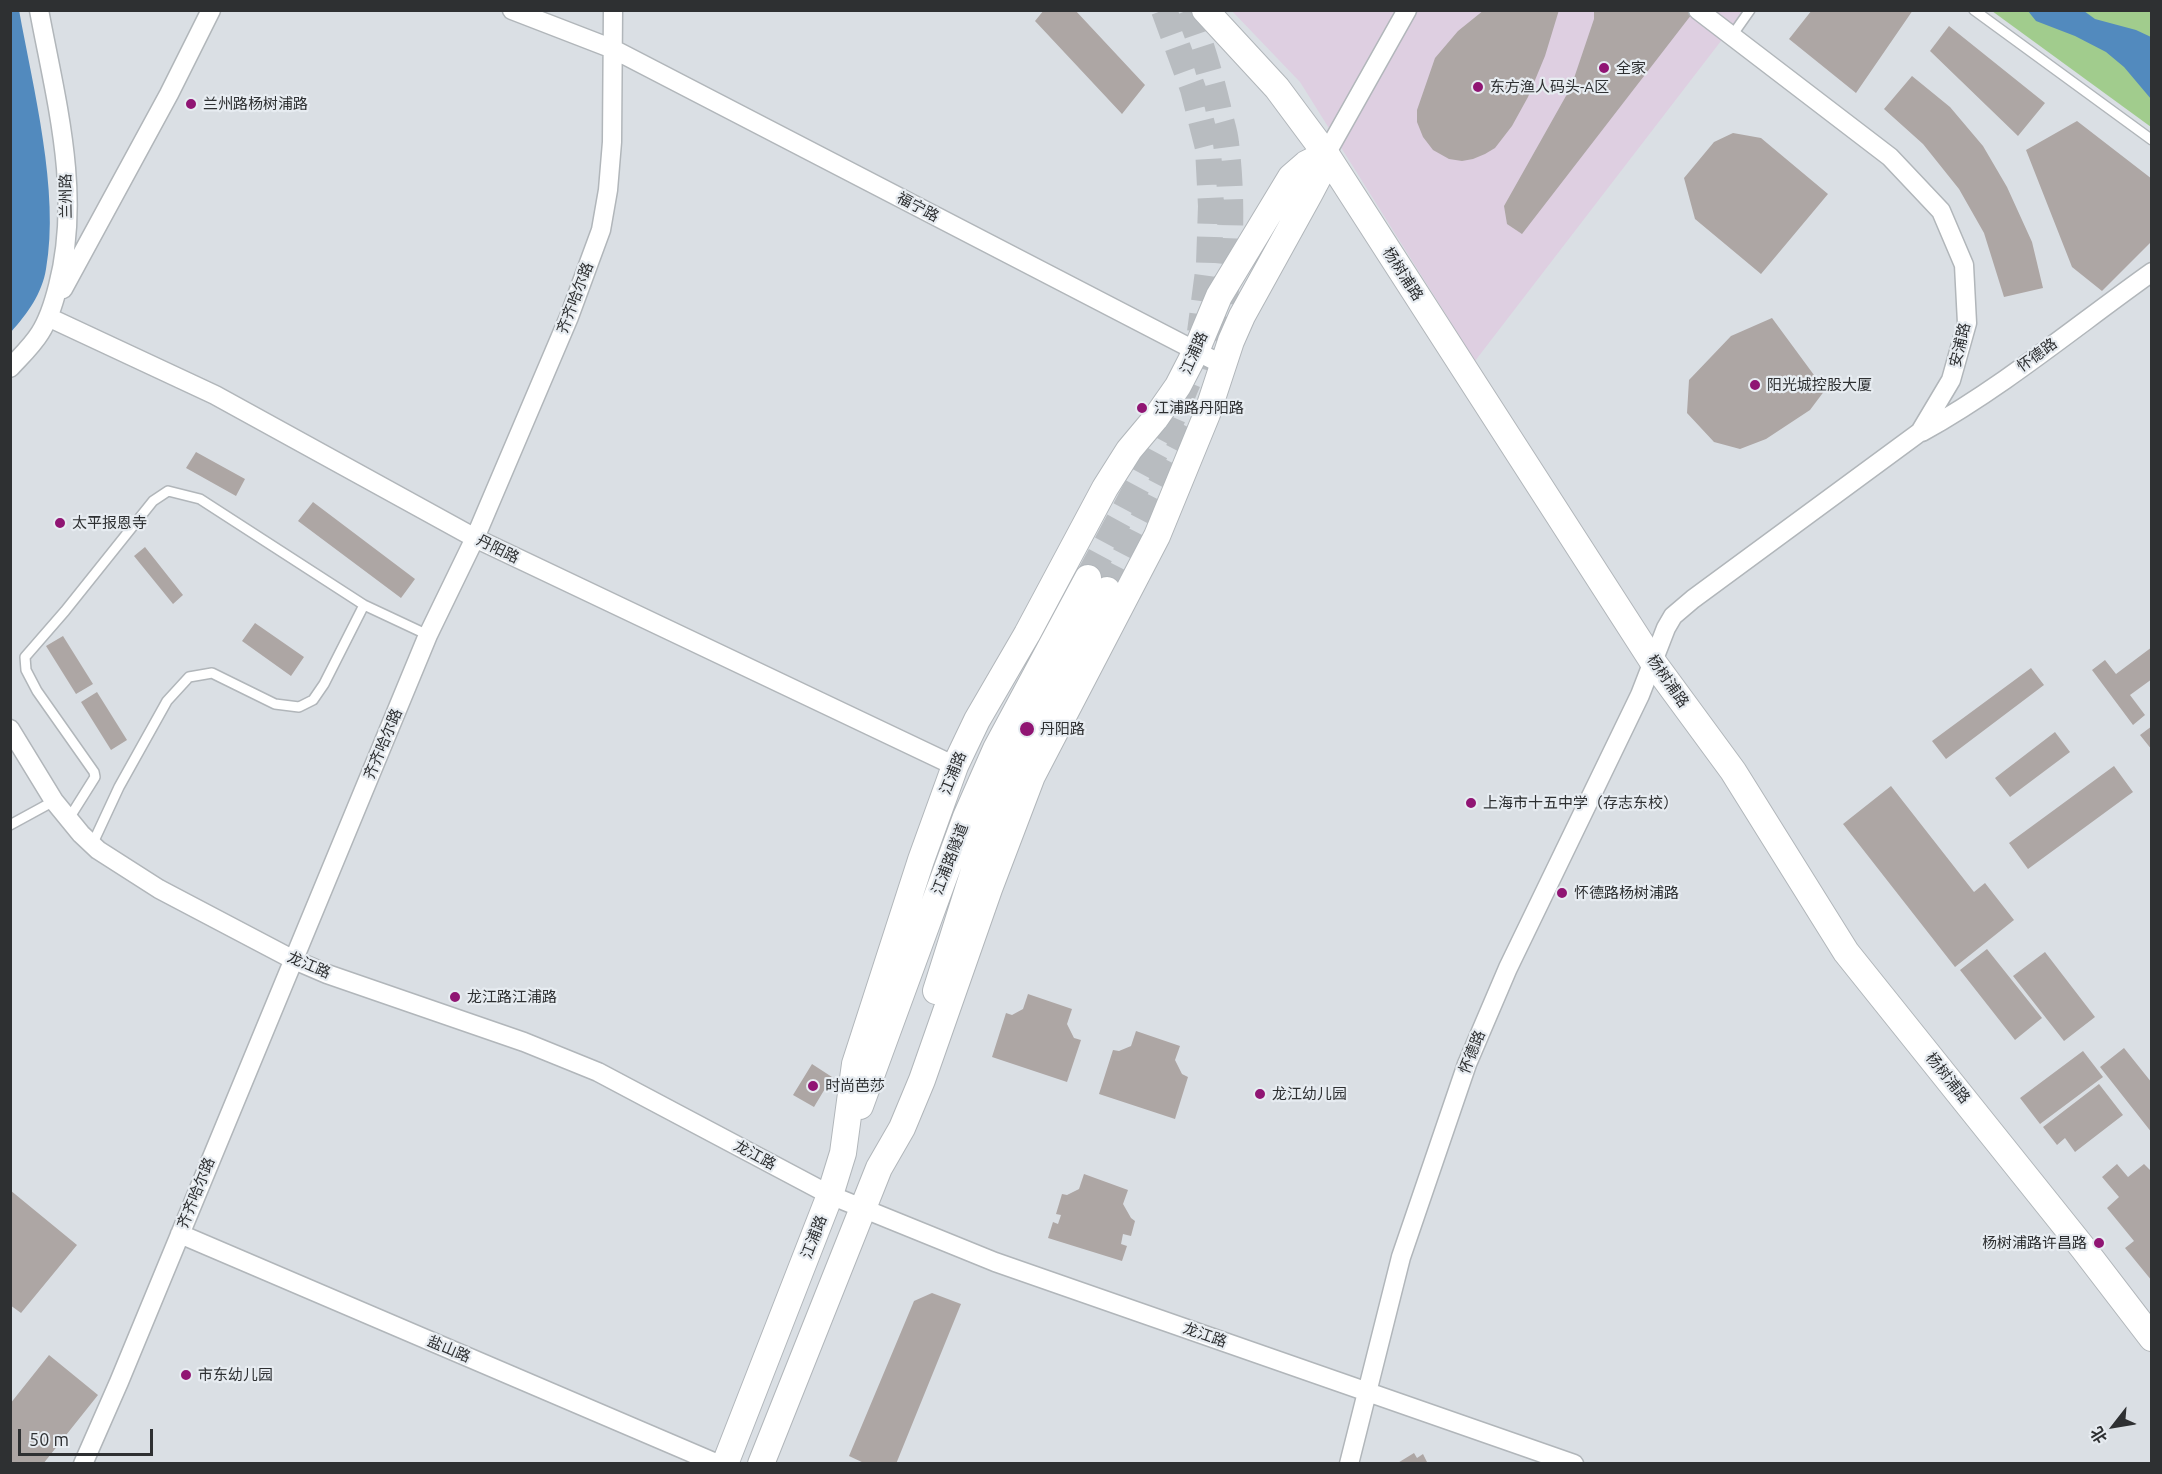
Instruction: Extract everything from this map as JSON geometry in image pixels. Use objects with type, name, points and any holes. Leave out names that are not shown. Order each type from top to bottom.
[{"type":"main road","name":"杨树浦路","points":[[1205,10],[1276,88],[1326,154],[1653,662],[1733,771],[1845,952],[2084,1248],[2151,1338]]},
{"type":"main road","name":"江浦路","points":[[725,1464],[830,1196],[843,1153],[855,1064],[921,860],[955,765],[977,720],[1027,634],[1105,488],[1129,450],[1178,386],[1196,351],[1219,296],[1291,177],[1305,164],[1326,154]]},
{"type":"main road","name":"江浦路","points":[[761,1464],[879,1168],[902,1128],[922,1080],[1032,776],[1157,536],[1203,424],[1242,316],[1315,184],[1326,154]]},
{"type":"main road","name":"江浦路隧道","points":[[843,1153],[970,808],[996,749],[1098,584],[1013,763],[990,820],[879,1168]]},
{"type":"street","name":"兰州路","points":[[10,368],[40,334],[48,317],[67,246],[68,200],[57,97],[39,10]]},
{"type":"street","points":[[48,317],[169,94],[211,10]]},
{"type":"street","name":"福宁路","points":[[512,10],[614,49],[1223,365]]},
{"type":"street","name":"齐齐哈尔路","points":[[83,1464],[428,635],[475,538],[569,317],[601,230],[608,190],[612,142],[613,10]]},
{"type":"street","name":"江浦路","points":[[1326,154],[1407,10]]},
{"type":"street","name":"安浦路","points":[[1653,662],[1666,628],[1680,609],[1920,432],[1951,380],[1968,323],[1964,265],[1941,212],[1890,157],[1698,10]]},
{"type":"street","name":"怀德路","points":[[1920,432],[1952,415],[1985,393],[2151,272]]},
{"type":"street","name":"丹阳路","points":[[48,317],[215,395],[475,538],[955,765]]},
{"type":"street","name":"怀德路","points":[[1348,1464],[1401,1257],[1467,1064],[1508,968],[1653,662]]},
{"type":"street","name":"龙江路","points":[[10,729],[54,801],[68,820],[92,845],[159,889],[292,959],[327,974],[524,1042],[598,1072],[830,1196],[995,1262],[1574,1464]]},
{"type":"street","name":"盐山路","points":[[180,1233],[718,1464]]},
{"type":"lane","points":[[1731,37],[1750,10]]},
{"type":"lane","points":[[1974,10],[2151,140]]},
{"type":"lane","points":[[68,820],[95,777],[94,772],[37,692],[26,670],[25,657],[153,501],[168,491],[200,499],[364,605],[428,635]]},
{"type":"lane","points":[[92,845],[167,701],[189,677],[212,673],[275,704],[299,707],[313,700],[324,684],[364,605]]},
{"type":"lane","points":[[10,825],[54,801]]},
{"type":"shaded area","points":[[1232,11],[1744,11],[1475,361],[1300,82]]},
{"type":"green space","points":[[1992,11],[2151,11],[2151,127]]},
{"type":"water","points":[[19,10],[43,140],[50,207],[44,278],[28,311],[11,332],[10,11]]},
{"type":"water","points":[[2028,11],[2084,11],[2095,19],[2136,30],[2151,37],[2151,99],[2124,67],[2106,52],[2075,36],[2036,21]]},
{"type":"building","points":[[1044,10],[1075,10],[1145,85],[1122,114],[1035,21]]},
{"type":"building","name":"东方渔人码头-A区","points":[[1484,10],[1559,10],[1545,56],[1528,97],[1512,126],[1495,148],[1485,154],[1462,161],[1449,159],[1433,150],[1423,137],[1417,122],[1417,110],[1435,58],[1458,31]]},
{"type":"building","name":"东方渔人码头-A区","points":[[1594,10],[1695,10],[1522,234],[1507,224],[1504,206],[1571,87],[1594,19]]},
{"type":"building","points":[[1812,10],[1913,10],[1856,93],[1789,39]]},
{"type":"building","points":[[1949,26],[2045,103],[2018,136],[1930,51]]},
{"type":"building","points":[[1912,76],[1950,107],[1983,146],[2007,187],[2032,242],[2043,288],[2004,297],[1984,233],[1959,189],[1923,144],[1884,109]]},
{"type":"building","points":[[2077,121],[2152,179],[2152,241],[2102,291],[2072,267],[2026,150]]},
{"type":"building","points":[[1733,133],[1761,138],[1828,194],[1761,274],[1695,219],[1684,178],[1714,142]]},
{"type":"building","name":"阳光城控股大厦","points":[[1772,318],[1825,390],[1810,410],[1766,439],[1740,449],[1714,442],[1687,413],[1689,380],[1731,336]]},
{"type":"building","points":[[196,452],[245,479],[236,496],[186,468]]},
{"type":"building","points":[[313,502],[415,579],[401,598],[298,521]]},
{"type":"building","points":[[145,547],[183,595],[173,604],[134,556]]},
{"type":"building","points":[[255,623],[304,657],[291,676],[242,641]]},
{"type":"building","points":[[63,636],[93,684],[76,694],[46,646]]},
{"type":"building","points":[[2152,647],[2152,679],[2130,695],[2145,715],[2133,725],[2092,670],[2105,660],[2116,674]]},
{"type":"building","points":[[2031,668],[2044,685],[1946,759],[1932,741]]},
{"type":"building","points":[[97,692],[127,740],[111,750],[81,702]]},
{"type":"building","points":[[2152,726],[2152,750],[2140,735]]},
{"type":"building","points":[[2055,732],[2070,752],[2010,797],[1995,778]]},
{"type":"building","points":[[2114,766],[2133,792],[2028,869],[2009,843]]},
{"type":"building","points":[[1891,786],[1974,892],[1985,883],[2014,920],[1955,967],[1843,824]]},
{"type":"building","points":[[1987,949],[2042,1018],[2015,1040],[1960,970]]},
{"type":"building","points":[[2045,952],[2095,1017],[2064,1041],[2013,976]]},
{"type":"building","points":[[1028,994],[1072,1009],[1067,1024],[1074,1038],[1081,1040],[1067,1082],[992,1057],[1006,1013],[1012,1015],[1023,1009]]},
{"type":"building","points":[[1136,1031],[1180,1046],[1175,1060],[1182,1074],[1188,1077],[1175,1119],[1099,1094],[1113,1050],[1119,1051],[1131,1046]]},
{"type":"building","points":[[2124,1048],[2152,1083],[2152,1133],[2100,1067]]},
{"type":"building","points":[[2083,1051],[2103,1077],[2040,1124],[2020,1098]]},
{"type":"building","name":"时尚芭莎","points":[[812,1064],[832,1077],[814,1107],[793,1095]]},
{"type":"building","points":[[2099,1084],[2123,1115],[2075,1152],[2065,1138],[2057,1145],[2043,1127]]},
{"type":"building","points":[[2117,1164],[2128,1177],[2144,1164],[2152,1172],[2152,1281],[2125,1248],[2134,1241],[2107,1208],[2119,1197],[2102,1177]]},
{"type":"building","points":[[1084,1174],[1128,1190],[1123,1204],[1135,1221],[1131,1236],[1123,1234],[1121,1244],[1127,1246],[1122,1261],[1048,1238],[1053,1222],[1058,1224],[1061,1215],[1056,1214],[1062,1194],[1067,1195],[1079,1189]]},
{"type":"building","points":[[10,1190],[77,1245],[21,1313],[10,1305]]},
{"type":"building","points":[[932,1293],[961,1304],[896,1464],[866,1464],[849,1456],[914,1301]]},
{"type":"building","points":[[49,1355],[98,1395],[43,1464],[10,1464],[10,1404]]},
{"type":"building","points":[[1414,1453],[1417,1458],[1423,1454],[1428,1464],[1396,1464]]},
{"type":"tunnel","points":[[1164,10],[1193,89],[1208,148],[1211,206],[1209,264],[1200,332]]},
{"type":"tunnel","points":[[1188,10],[1215,95],[1225,138],[1229,171],[1229,258],[1222,316],[1210,371]]},
{"type":"tunnel","points":[[1088,578],[1167,431],[1188,382]]},
{"type":"tunnel","points":[[1107,590],[1191,425]]},
{"type":"place","name":"全家","points":[[1604,68]]},
{"type":"place","name":"东方渔人码头-A区","points":[[1478,87]]},
{"type":"place","name":"兰州路杨树浦路","points":[[191,104]]},
{"type":"place","name":"阳光城控股大厦","points":[[1755,385]]},
{"type":"place","name":"江浦路丹阳路","points":[[1142,408]]},
{"type":"place","name":"太平报恩寺","points":[[60,523]]},
{"type":"place","name":"丹阳路","points":[[1027,729]]},
{"type":"place","name":"上海市十五中学（存志东校）","points":[[1471,803]]},
{"type":"place","name":"怀德路杨树浦路","points":[[1562,893]]},
{"type":"place","name":"龙江路江浦路","points":[[455,997]]},
{"type":"place","name":"时尚芭莎","points":[[813,1086]]},
{"type":"place","name":"龙江幼儿园","points":[[1260,1094]]},
{"type":"place","name":"杨树浦路许昌路","points":[[2099,1243]]},
{"type":"place","name":"市东幼儿园","points":[[186,1375]]}]
